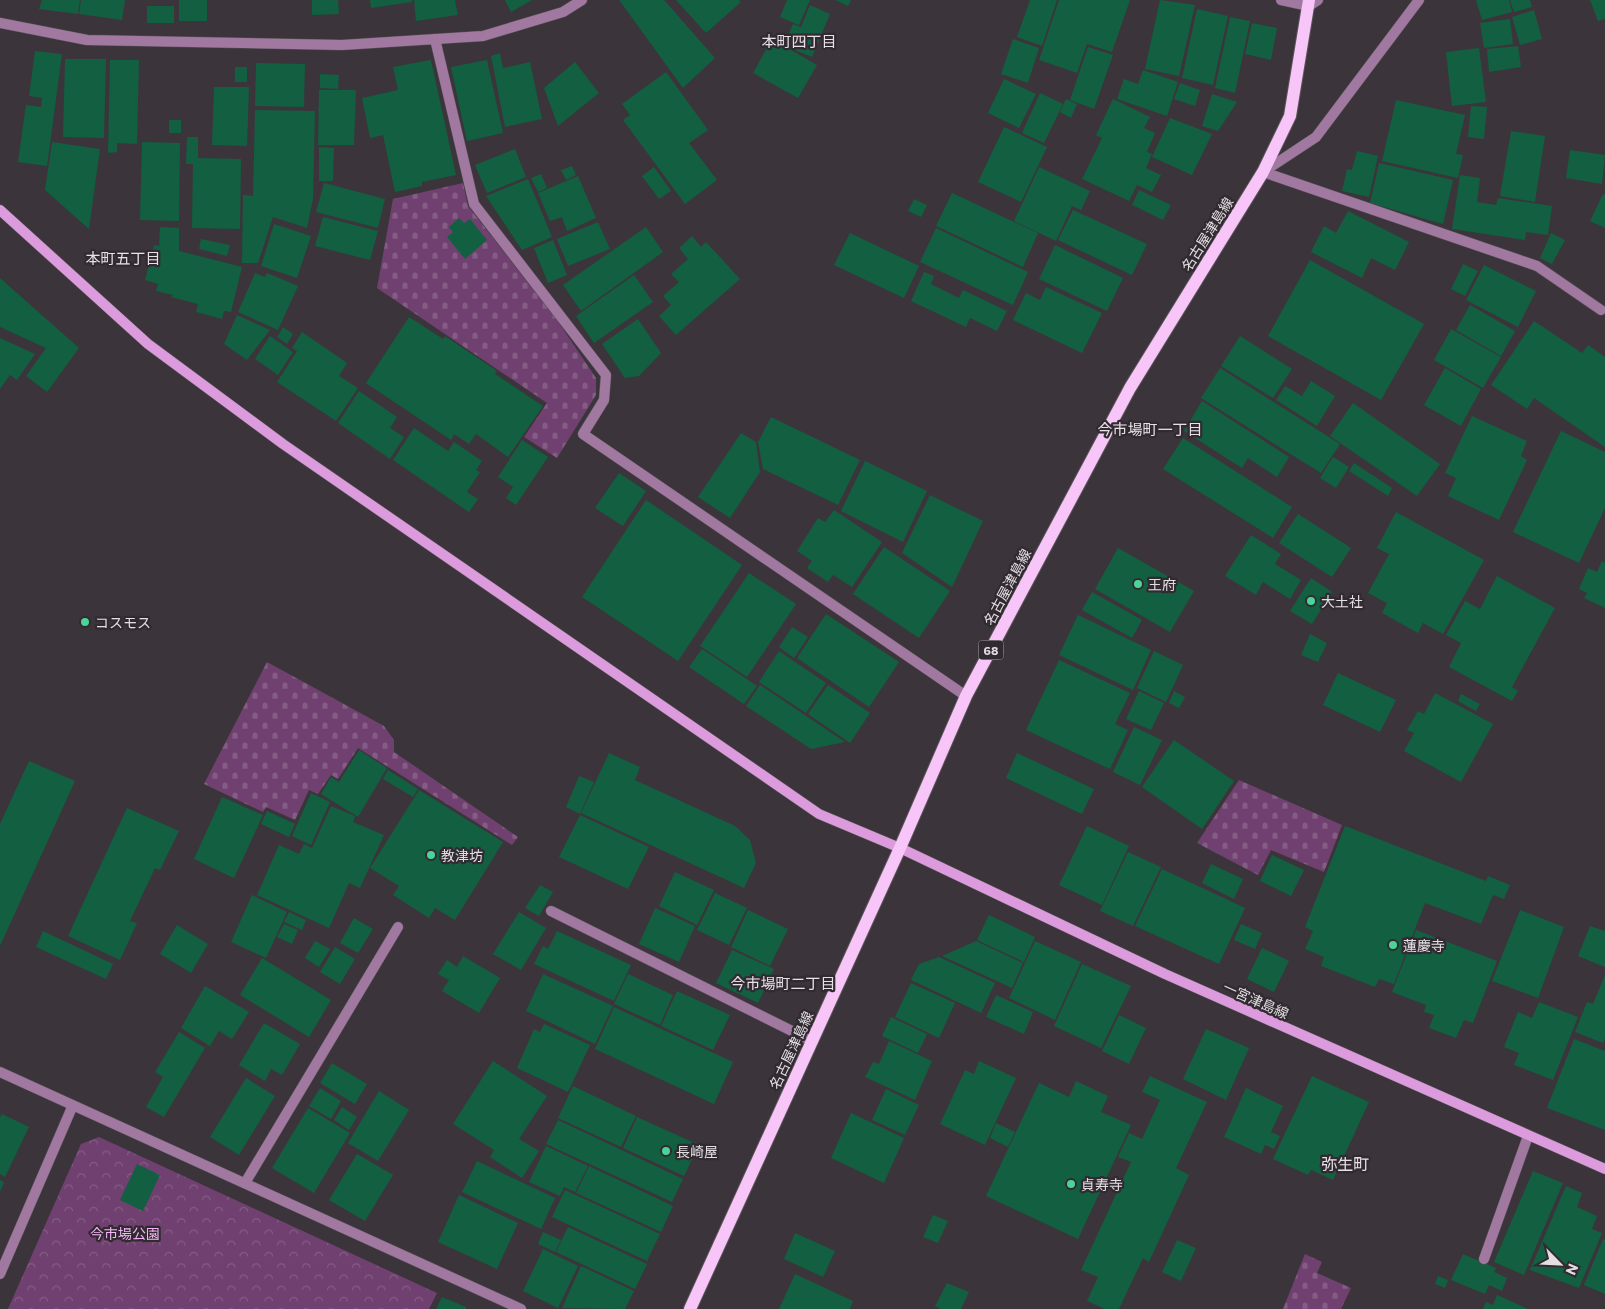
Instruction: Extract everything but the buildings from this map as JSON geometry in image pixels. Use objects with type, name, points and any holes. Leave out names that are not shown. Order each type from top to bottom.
[{"type":"main road","name":"名古屋津島線","points":[[690,1309],[900,848],[966,696],[1130,388],[1263,172],[1290,116],[1312,2]]},
{"type":"street","points":[[0,23],[87,40],[342,45],[483,36],[564,12],[582,0]]},
{"type":"street","points":[[1281,0],[1312,2]]},
{"type":"street","points":[[1263,172],[1316,137],[1419,0]]},
{"type":"street","points":[[435,39],[474,204],[606,375],[604,400],[583,434],[966,696]]},
{"type":"street","points":[[1263,172],[1537,266],[1601,310]]},
{"type":"street","name":"一宮津島線","points":[[0,210],[148,344],[283,444],[819,814],[900,848],[1165,974],[1605,1169]]},
{"type":"street","points":[[551,910],[812,1041]]},
{"type":"street","points":[[245,1183],[398,927]]},
{"type":"street","points":[[0,1072],[522,1309]]},
{"type":"street","points":[[0,1274],[73,1105]]},
{"type":"street","points":[[1484,1258],[1528,1136]]},
{"type":"green space","points":[[463,183],[468,206],[557,320],[596,378],[596,395],[557,458],[524,437],[547,403],[377,288],[393,199]]},
{"type":"green space","points":[[267,662],[384,726],[394,740],[394,752],[518,837],[512,845],[358,748],[338,779],[331,775],[318,794],[309,790],[295,820],[266,807],[263,812],[204,784]]},
{"type":"green space","points":[[1239,780],[1342,825],[1324,872],[1271,850],[1258,875],[1197,843]]},
{"type":"green space","name":"今市場公園","points":[[99,1137],[437,1293],[429,1309],[8,1309],[81,1144]]},
{"type":"green space","points":[[1305,1254],[1322,1262],[1317,1273],[1351,1288],[1341,1309],[1283,1309]]},
{"type":"place","name":"王府","points":[[1138,584]]},
{"type":"place","name":"大土社","points":[[1311,601]]},
{"type":"place","name":"コスモス","points":[[85,622]]},
{"type":"place","name":"教津坊","points":[[431,855]]},
{"type":"place","name":"蓮慶寺","points":[[1393,945]]},
{"type":"place","name":"長崎屋","points":[[666,1151]]},
{"type":"place","name":"貞寿寺","points":[[1071,1184]]},
{"type":"district","name":"本町四丁目","points":[[799,41]]},
{"type":"district","name":"本町五丁目","points":[[123,258]]},
{"type":"district","name":"今市場町一丁目","points":[[1150,429]]},
{"type":"district","name":"今市場町二丁目","points":[[783,983]]},
{"type":"district","name":"弥生町","points":[[1345,1163]]}]
